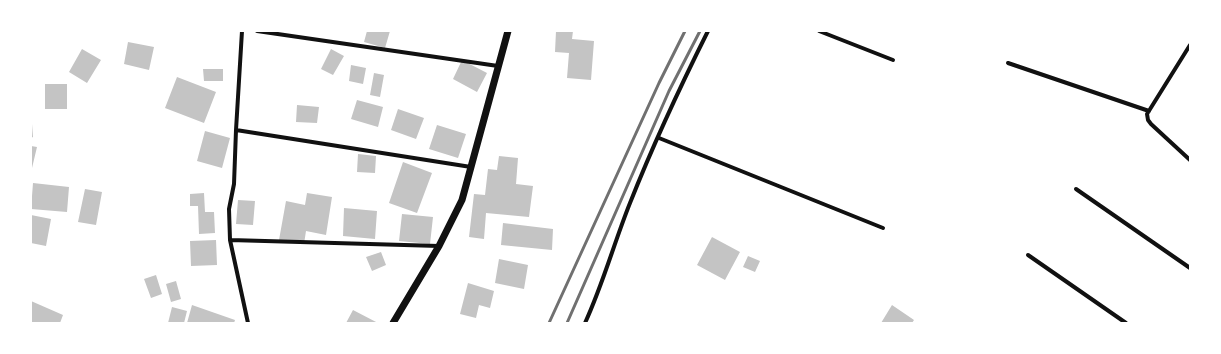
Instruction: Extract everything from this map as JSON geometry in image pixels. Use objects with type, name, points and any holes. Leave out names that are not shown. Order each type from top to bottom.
[{"type":"street","points":[[242,31],[234,184],[228,209],[230,240],[248,323]]},
{"type":"street","points":[[257,31],[498,66]]},
{"type":"street","points":[[392,323],[439,246],[462,200],[508,31]]},
{"type":"street","points":[[585,323],[593,306],[630,203],[708,31]]},
{"type":"street","points":[[819,31],[893,60]]},
{"type":"street","points":[[1190,45],[1147,114],[1148,120],[1151,124],[1190,160]]},
{"type":"street","points":[[1008,64],[1149,111]]},
{"type":"street","points":[[236,130],[470,167]]},
{"type":"street","points":[[659,138],[883,228]]},
{"type":"street","points":[[1076,189],[1190,268]]},
{"type":"street","points":[[230,240],[439,246]]},
{"type":"street","points":[[1028,254],[1126,323]]},
{"type":"building","points":[[367,31],[390,31],[385,48],[364,42]]},
{"type":"building","points":[[556,31],[573,31],[572,39],[594,41],[591,80],[567,78],[569,53],[555,52]]},
{"type":"building","points":[[128,42],[154,47],[149,70],[124,64]]},
{"type":"building","points":[[82,49],[101,60],[87,83],[69,72]]},
{"type":"building","points":[[331,49],[344,56],[333,75],[321,69]]},
{"type":"building","points":[[462,60],[487,73],[477,92],[453,79]]},
{"type":"building","points":[[351,65],[366,68],[363,84],[349,81]]},
{"type":"building","points":[[203,69],[223,69],[223,81],[204,81]]},
{"type":"building","points":[[374,73],[384,75],[380,97],[370,95]]},
{"type":"building","points":[[177,77],[216,92],[204,123],[165,108]]},
{"type":"building","points":[[45,84],[67,84],[67,109],[45,109]]},
{"type":"building","points":[[357,100],[383,107],[378,127],[351,119]]},
{"type":"building","points":[[297,105],[319,107],[317,123],[296,122]]},
{"type":"building","points":[[398,109],[424,118],[416,139],[391,130]]},
{"type":"building","points":[[31,124],[33,137],[31,138]]},
{"type":"building","points":[[437,125],[466,134],[458,158],[429,149]]},
{"type":"building","points":[[205,131],[230,138],[222,168],[197,161]]},
{"type":"building","points":[[31,146],[37,147],[32,168],[31,168]]},
{"type":"building","points":[[358,154],[376,156],[375,173],[357,172]]},
{"type":"building","points":[[499,156],[518,158],[516,184],[533,186],[529,217],[486,213],[484,239],[469,237],[474,194],[485,195],[488,169],[497,170]]},
{"type":"building","points":[[403,162],[432,173],[417,213],[389,203]]},
{"type":"building","points":[[33,183],[69,187],[67,212],[31,209]]},
{"type":"building","points":[[85,189],[102,192],[96,225],[78,222]]},
{"type":"building","points":[[204,193],[205,212],[214,212],[215,233],[199,234],[198,206],[190,206],[190,194]]},
{"type":"building","points":[[307,193],[332,197],[326,235],[306,231],[304,244],[279,240],[286,201],[305,205]]},
{"type":"building","points":[[238,200],[255,201],[253,225],[236,224]]},
{"type":"building","points":[[344,208],[377,211],[375,239],[343,236]]},
{"type":"building","points":[[402,214],[433,217],[430,244],[399,241]]},
{"type":"building","points":[[31,215],[51,219],[46,246],[31,243]]},
{"type":"building","points":[[503,223],[553,229],[552,250],[501,245]]},
{"type":"building","points":[[712,237],[740,252],[725,280],[697,265]]},
{"type":"building","points":[[216,240],[217,265],[191,266],[190,241]]},
{"type":"building","points":[[381,252],[386,265],[372,271],[366,257]]},
{"type":"building","points":[[748,256],[760,261],[755,272],[743,267]]},
{"type":"building","points":[[499,259],[528,265],[524,289],[495,283]]},
{"type":"building","points":[[156,275],[162,294],[151,298],[144,279]]},
{"type":"building","points":[[176,281],[181,299],[171,302],[166,284]]},
{"type":"building","points":[[468,283],[494,291],[490,308],[479,305],[476,318],[460,314]]},
{"type":"building","points":[[31,301],[63,315],[60,323],[31,323]]},
{"type":"building","points":[[192,305],[235,320],[234,323],[187,323]]},
{"type":"building","points":[[892,305],[914,320],[912,323],[881,323]]},
{"type":"building","points":[[172,307],[187,311],[184,323],[168,323]]},
{"type":"building","points":[[353,310],[378,323],[346,323]]},
{"type":"railway","points":[[549,323],[659,83],[685,31]]},
{"type":"railway","points":[[567,323],[669,91],[700,31]]}]
